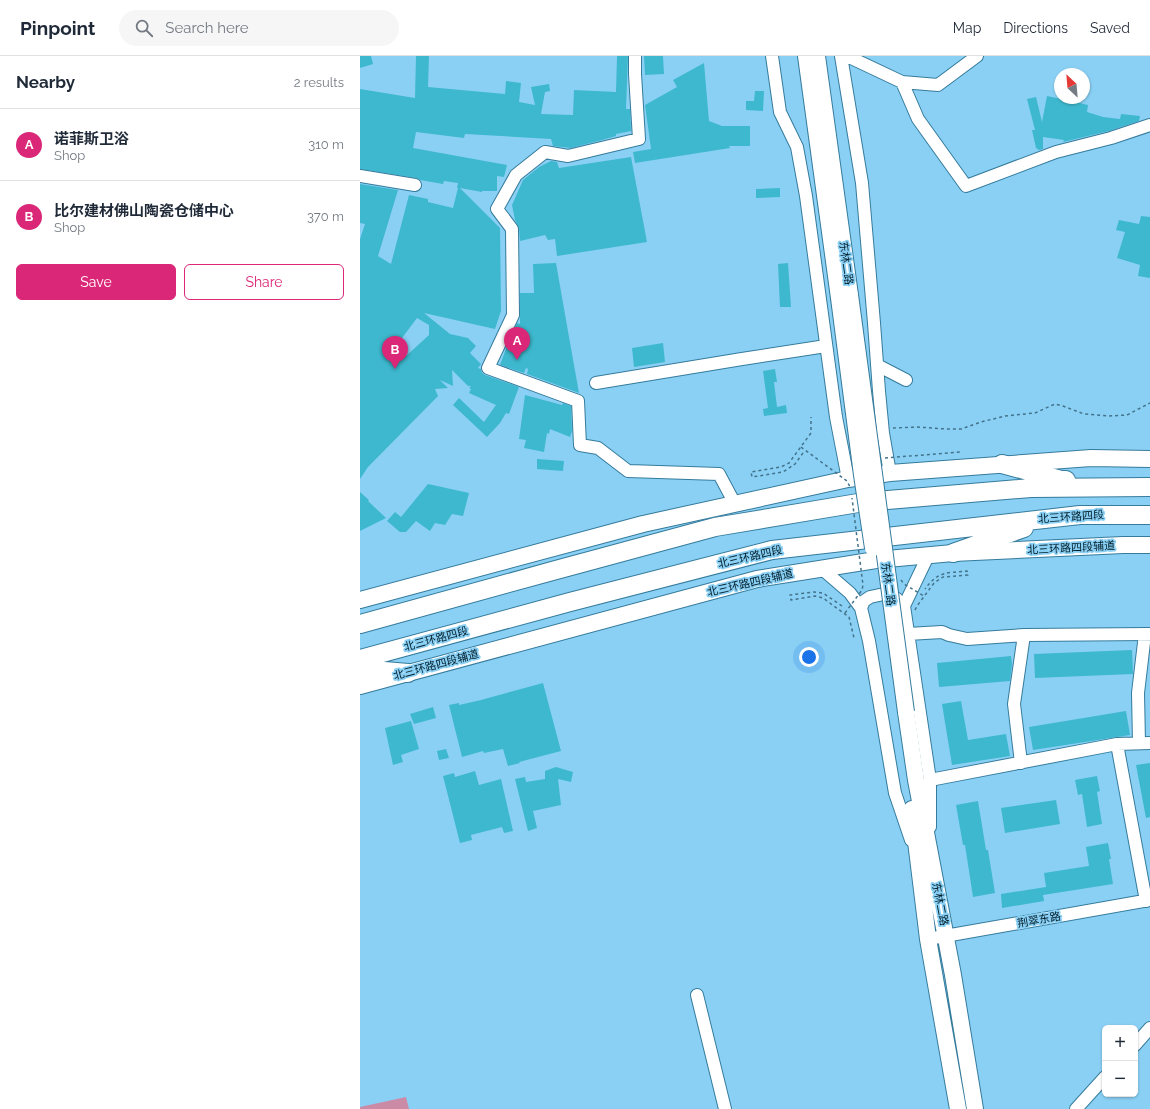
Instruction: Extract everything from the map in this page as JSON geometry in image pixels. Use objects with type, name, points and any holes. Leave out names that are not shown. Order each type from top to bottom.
[{"type":"highway","points":[[1002,464],[1061,480],[1131,487]]},
{"type":"highway","points":[[360,624],[715,527],[864,502],[1031,488],[1150,487]]},
{"type":"highway","name":"北三环路四段","points":[[360,659],[578,600],[772,550],[1056,517],[1080,515],[1150,515]]},
{"type":"highway","points":[[953,553],[1056,517]]},
{"type":"highway","points":[[360,669],[408,673]]},
{"type":"main road","name":"东林二路","points":[[806,56],[844,297],[902,712],[916,780],[924,860],[928,939],[958,1109]]},
{"type":"main road","name":"东林二路","points":[[817,56],[844,297]]},
{"type":"main road","points":[[360,600],[643,524],[735,504],[850,486],[887,465],[1002,464],[1091,458],[1150,459]]},
{"type":"main road","name":"北三环路四段辅道","points":[[360,686],[757,579],[876,560],[953,553],[1150,545]]},
{"type":"main road","name":"东林二路","points":[[924,860],[946,936],[975,1109]]},
{"type":"street","points":[[635,56],[639,139],[568,156],[545,152],[516,175],[497,209],[512,229],[513,315],[488,368],[578,401],[580,445],[598,448],[628,471],[720,474],[735,504]]},
{"type":"street","points":[[772,56],[780,112],[797,147],[806,196],[836,417],[850,486]]},
{"type":"street","points":[[841,56],[862,183],[879,391],[887,465]]},
{"type":"street","points":[[847,56],[902,82],[938,85],[977,56]]},
{"type":"street","points":[[902,82],[918,119],[966,186],[1056,152],[1111,138],[1150,125]]},
{"type":"street","points":[[360,176],[416,185]]},
{"type":"street","points":[[596,383],[826,346]]},
{"type":"street","points":[[877,364],[906,380]]},
{"type":"street","points":[[924,860],[930,780],[904,606],[928,556]]},
{"type":"street","points":[[821,568],[850,593],[861,608],[869,641],[896,793],[924,860]]},
{"type":"street","points":[[861,608],[867,598],[884,594],[892,595],[904,606]]},
{"type":"street","points":[[908,634],[942,632],[967,639],[1024,635],[1148,634],[1138,693],[1144,743],[1117,744],[930,780]]},
{"type":"street","points":[[1021,763],[1014,704],[1024,635]]},
{"type":"street","points":[[1117,744],[1148,901]]},
{"type":"street","name":"荆翠东路","points":[[928,939],[1148,901]]},
{"type":"street","points":[[698,995],[725,1109]]},
{"type":"street","points":[[1138,1042],[1150,1028]]},
{"type":"street","points":[[1076,1109],[1102,1080]]},
{"type":"path","points":[[891,428],[917,427],[960,429],[1005,416],[1035,413],[1055,404],[1084,414],[1108,416],[1127,415],[1150,403]]},
{"type":"path","points":[[803,453],[795,464],[783,472],[752,477],[751,472],[781,467],[789,463],[811,433],[811,417]]},
{"type":"path","points":[[801,447],[847,481],[850,486],[863,585],[862,590],[845,613]]},
{"type":"path","points":[[887,465],[962,452]]},
{"type":"path","points":[[914,615],[917,606],[934,583],[943,577],[968,575],[967,571],[943,574],[932,579],[924,589]]},
{"type":"path","points":[[901,580],[904,584],[924,596]]},
{"type":"path","points":[[842,606],[823,593],[814,592],[790,595],[791,600],[815,596],[823,598],[849,617],[851,620],[854,638]]},
{"type":"shaded area","points":[[406,1097],[409,1109],[360,1109],[360,1107]]},
{"type":"building","points":[[360,56],[371,56],[373,64],[360,68]]},
{"type":"building","points":[[416,56],[429,56],[428,87],[505,94],[506,81],[521,83],[519,102],[535,105],[531,87],[549,84],[550,91],[545,92],[541,114],[573,115],[574,90],[616,92],[617,56],[628,56],[626,109],[630,109],[631,131],[616,134],[616,136],[571,148],[553,146],[551,139],[465,134],[464,138],[416,132],[413,148],[507,165],[504,177],[497,176],[497,191],[482,192],[460,188],[500,228],[501,311],[495,329],[424,313],[450,334],[468,338],[476,346],[470,353],[481,364],[478,368],[481,369],[482,373],[519,387],[509,414],[506,413],[500,423],[487,437],[453,405],[459,398],[484,422],[496,405],[469,393],[471,389],[469,388],[471,386],[468,386],[452,370],[453,386],[440,380],[448,388],[435,389],[438,396],[368,467],[360,479],[360,239],[365,224],[360,223],[360,184],[398,190],[378,256],[391,264],[409,195],[428,199],[428,202],[453,208],[458,183],[444,181],[443,184],[360,169],[360,89],[415,98]],"holes":[[[417,318],[429,325],[429,335],[406,356],[402,350],[396,346]]]},
{"type":"building","points":[[644,56],[663,56],[664,74],[645,75]]},
{"type":"building","points":[[704,63],[709,121],[722,126],[750,126],[750,146],[729,146],[730,148],[635,163],[633,152],[651,149],[645,105],[677,87],[673,80]]},
{"type":"building","points":[[755,91],[764,91],[763,111],[746,110],[746,101],[754,101]]},
{"type":"building","points":[[1047,96],[1054,98],[1054,104],[1088,105],[1087,112],[1103,117],[1120,119],[1121,114],[1140,116],[1139,121],[1109,131],[1063,142],[1064,140],[1043,137],[1043,149],[1039,150],[1036,148],[1032,130],[1035,130],[1027,99],[1036,97],[1042,122]]},
{"type":"building","points":[[631,157],[647,242],[557,256],[555,239],[548,240],[545,235],[520,241],[519,228],[515,220],[512,205],[523,180],[539,167],[551,161],[557,162],[559,168]]},
{"type":"building","points":[[780,188],[780,197],[756,198],[756,189]]},
{"type":"building","points":[[1141,216],[1150,217],[1150,278],[1138,276],[1140,265],[1117,258],[1125,232],[1116,230],[1119,220],[1139,224]]},
{"type":"building","points":[[556,263],[579,393],[527,374],[528,369],[526,368],[524,373],[500,365],[507,346],[510,344],[517,323],[520,324],[520,293],[534,293],[533,264]]},
{"type":"building","points":[[788,263],[791,307],[780,307],[778,264]]},
{"type":"building","points":[[663,343],[665,362],[634,367],[632,348]]},
{"type":"building","points":[[775,369],[777,382],[774,382],[777,407],[786,405],[787,413],[764,416],[763,409],[768,408],[763,371]]},
{"type":"building","points":[[525,395],[571,406],[572,431],[570,437],[550,429],[549,434],[547,433],[544,452],[524,448],[526,440],[519,439]]},
{"type":"building","points":[[537,459],[564,461],[563,471],[537,469]]},
{"type":"building","points":[[428,484],[469,493],[463,516],[452,514],[445,525],[435,523],[430,531],[416,521],[406,532],[400,532],[387,521],[395,512],[401,517]]},
{"type":"building","points":[[360,492],[386,518],[360,531]]},
{"type":"building","points":[[1132,650],[1133,674],[1035,678],[1034,654]]},
{"type":"building","points":[[1011,656],[1012,664],[1010,681],[939,687],[937,663]]},
{"type":"building","points":[[543,683],[561,751],[508,766],[503,749],[484,753],[483,751],[462,757],[449,705],[459,703],[459,705],[481,700]]},
{"type":"building","points":[[961,701],[968,740],[1006,734],[1010,756],[952,765],[942,704]]},
{"type":"building","points":[[433,707],[436,718],[414,724],[410,714]]},
{"type":"building","points":[[1126,711],[1130,735],[1033,750],[1029,727]]},
{"type":"building","points":[[411,721],[419,749],[401,755],[403,762],[393,765],[385,728]]},
{"type":"building","points":[[446,749],[449,758],[439,760],[437,751]]},
{"type":"building","points":[[1150,763],[1150,817],[1146,818],[1136,765]]},
{"type":"building","points":[[556,767],[573,772],[571,782],[558,779],[561,805],[533,811],[537,828],[528,831],[515,779],[525,777],[526,782],[545,779],[545,771]]},
{"type":"building","points":[[475,771],[479,785],[501,779],[513,831],[504,833],[502,827],[471,835],[472,840],[460,843],[443,776],[454,773],[455,777]]},
{"type":"building","points":[[1097,776],[1100,791],[1097,792],[1102,824],[1087,827],[1082,794],[1078,795],[1075,780]]},
{"type":"building","points":[[1056,800],[1060,824],[1005,833],[1001,808]]},
{"type":"building","points":[[978,801],[995,893],[973,897],[965,845],[963,845],[956,805]]},
{"type":"building","points":[[1108,843],[1113,884],[1043,895],[1044,901],[1002,908],[1001,894],[1046,887],[1044,873],[1089,866],[1086,847]]},
{"type":"place","name":"诺菲斯卫浴","points":[[517,360]]},
{"type":"place","name":"比尔建材佛山陶瓷仓储中心","points":[[395,369]]}]
